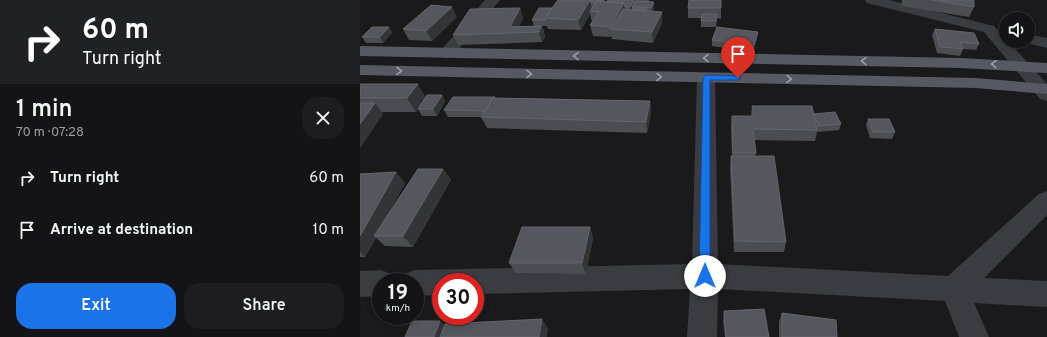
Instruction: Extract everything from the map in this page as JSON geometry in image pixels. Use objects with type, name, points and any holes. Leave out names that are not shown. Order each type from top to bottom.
[{"type":"main road","points":[[360,51],[961,63],[1047,68]]},
{"type":"main road","points":[[360,70],[975,83],[1045,91]]},
{"type":"street","points":[[447,53],[494,0]]},
{"type":"street","points":[[872,0],[999,31]]},
{"type":"street","points":[[989,29],[1020,66],[1045,91]]},
{"type":"street","points":[[1035,40],[1047,43]]},
{"type":"street","points":[[702,337],[705,276],[706,78]]},
{"type":"street","points":[[954,289],[1047,200]]},
{"type":"street","points":[[484,281],[705,276],[1047,294]]},
{"type":"street","points":[[360,284],[372,283]]},
{"type":"street","points":[[954,289],[974,337]]},
{"type":"building","points":[[558,0],[590,0],[578,20],[545,18]]},
{"type":"building","points":[[590,0],[603,0],[597,1],[596,3],[591,3]]},
{"type":"building","points":[[608,0],[634,0],[630,7],[625,7],[624,3],[607,2]]},
{"type":"building","points":[[689,0],[721,0],[721,8],[688,8]]},
{"type":"building","points":[[933,0],[974,0],[974,7]]},
{"type":"building","points":[[597,1],[624,3],[610,27],[590,25],[599,12],[590,11]]},
{"type":"building","points":[[635,1],[654,2],[651,8],[632,7]]},
{"type":"building","points":[[431,5],[452,7],[426,31],[403,29]]},
{"type":"building","points":[[520,8],[510,27],[541,26],[539,32],[453,35],[470,9]]},
{"type":"building","points":[[539,8],[552,8],[545,18],[546,20],[532,20]]},
{"type":"building","points":[[633,8],[647,9],[646,11],[632,10]]},
{"type":"building","points":[[623,9],[662,12],[652,32],[610,29]]},
{"type":"building","points":[[702,14],[717,14],[716,21],[701,21]]},
{"type":"building","points":[[372,27],[389,27],[380,37],[362,37]]},
{"type":"building","points":[[717,27],[758,32],[754,45],[712,40]]},
{"type":"building","points":[[935,29],[974,33],[979,44],[960,42],[963,49],[940,47]]},
{"type":"building","points":[[360,84],[418,84],[407,98],[360,98]]},
{"type":"building","points":[[427,95],[442,95],[433,109],[418,109]]},
{"type":"building","points":[[453,97],[495,97],[485,111],[444,110]]},
{"type":"building","points":[[493,98],[650,101],[646,122],[481,117]]},
{"type":"building","points":[[360,103],[375,103],[360,124]]},
{"type":"building","points":[[752,106],[812,106],[817,130],[753,129],[756,153],[733,153],[732,116],[754,116]]},
{"type":"building","points":[[835,112],[841,124],[819,126],[813,114]]},
{"type":"building","points":[[868,119],[889,119],[895,132],[873,132]]},
{"type":"building","points":[[731,156],[774,156],[786,242],[735,241]]},
{"type":"building","points":[[418,169],[443,169],[403,236],[374,236]]},
{"type":"building","points":[[396,172],[360,236],[360,174]]},
{"type":"building","points":[[522,227],[590,227],[582,263],[509,263]]},
{"type":"building","points":[[764,309],[769,337],[726,337],[724,311]]},
{"type":"building","points":[[782,313],[836,320],[837,337],[782,337]]},
{"type":"building","points":[[542,319],[539,337],[440,337],[445,325],[484,325],[484,322]]},
{"type":"building","points":[[424,321],[432,321],[432,325],[438,325],[434,337],[405,337],[410,325],[424,325]]},
{"type":"route","points":[[705,276],[706,78],[738,78]]}]
